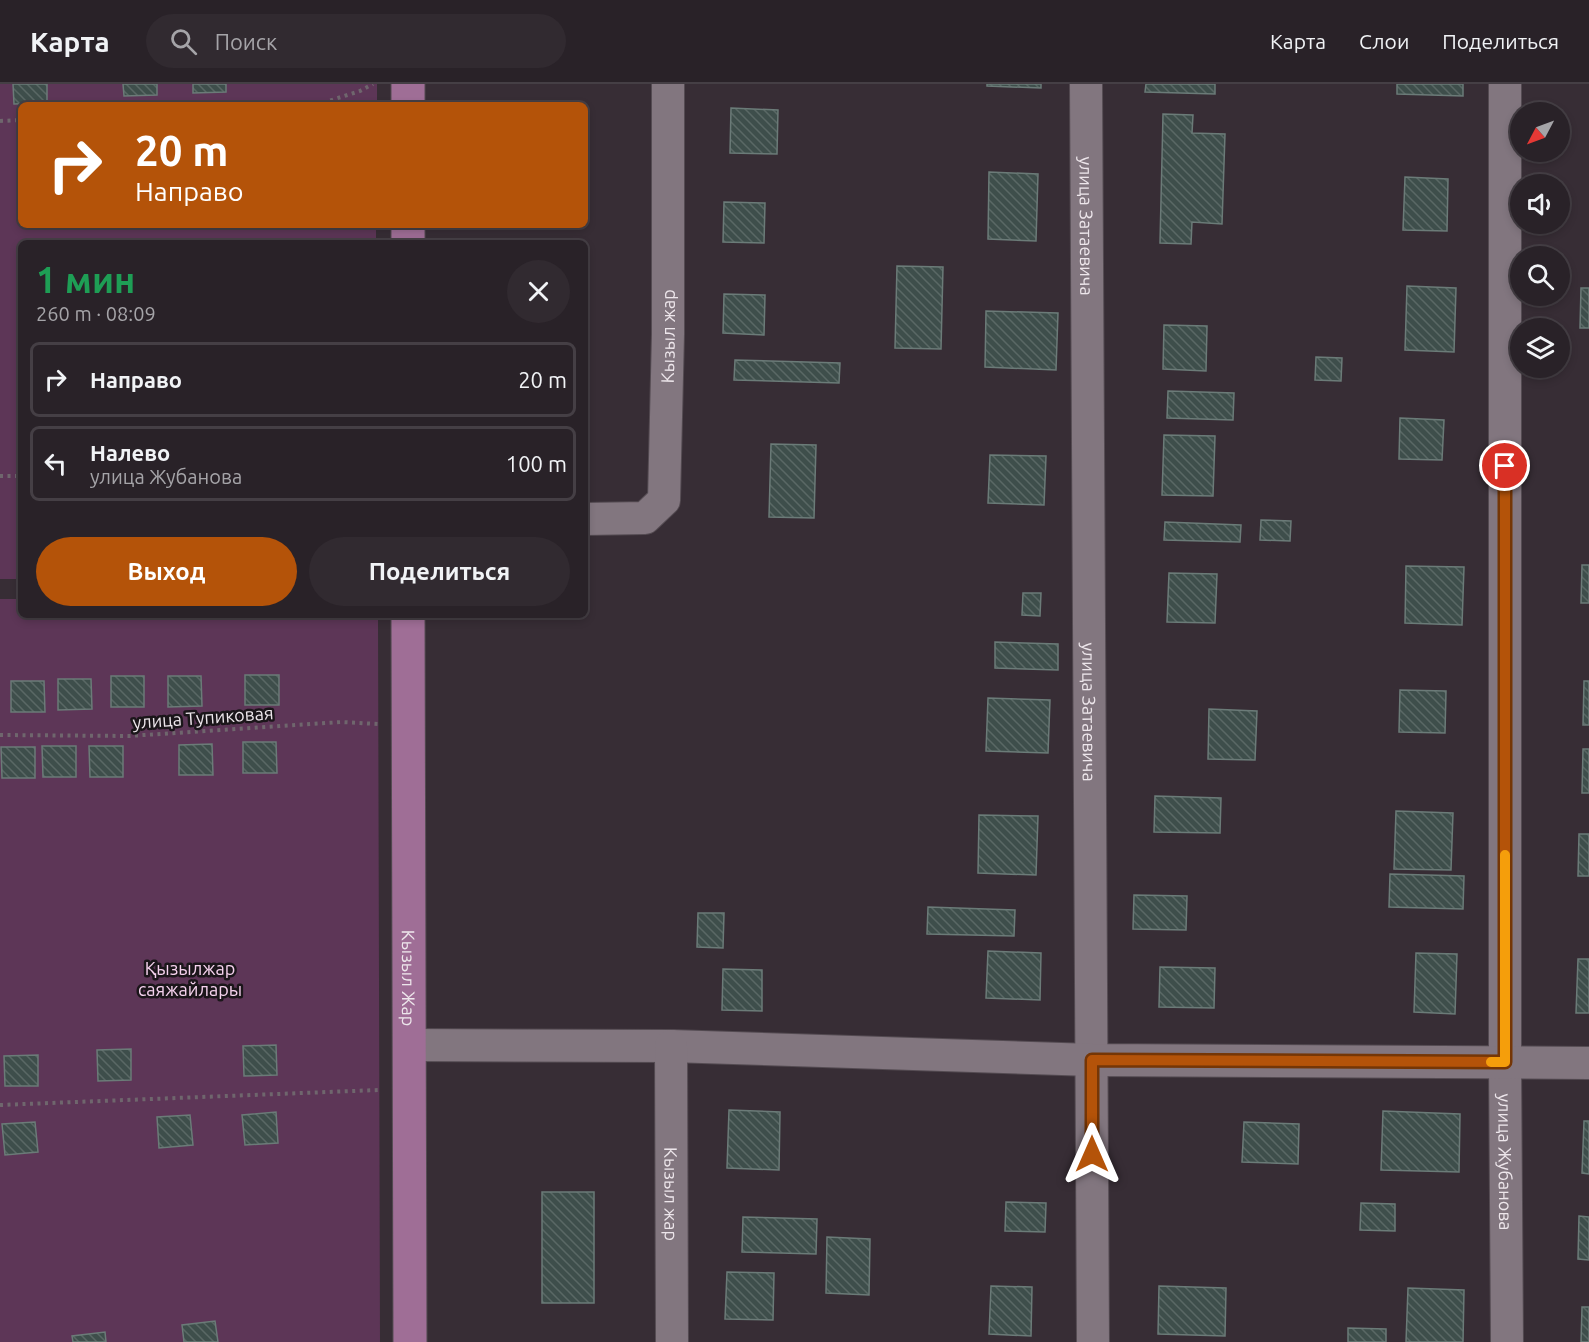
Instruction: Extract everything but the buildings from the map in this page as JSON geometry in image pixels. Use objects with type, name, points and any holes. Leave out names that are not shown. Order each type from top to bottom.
[{"type":"main road","points":[[408,84],[408,102]]},
{"type":"main road","name":"Кызыл Жар","points":[[408,618],[410,1342]]},
{"type":"street","name":"Кызыл жар","points":[[588,519],[645,518],[664,500],[668,334],[668,84]]},
{"type":"street","name":"улица Затаевича","points":[[1086,84],[1094,1342]]},
{"type":"street","name":"улица Жубанова","points":[[1505,84],[1507,1342]]},
{"type":"street","points":[[409,1045],[671,1046],[1092,1060],[1589,1063]]},
{"type":"street","name":"Кызыл жар","points":[[671,1046],[672,1342]]},
{"type":"path","points":[[325,102],[360,91],[373,84]]},
{"type":"path","points":[[0,121],[18,120]]},
{"type":"path","points":[[0,476],[18,476]]},
{"type":"path","name":"улица Тупиковая","points":[[0,735],[129,736],[342,722],[408,725]]},
{"type":"path","points":[[0,1105],[409,1090]]},
{"type":"green space","points":[[0,84],[377,84],[377,102],[18,102],[18,228],[376,228],[376,240],[18,240],[18,579],[0,579]]},
{"type":"green space","name":"Қызылжар саяжайлары","points":[[0,599],[18,599],[18,618],[378,618],[380,1342],[0,1342]]},
{"type":"slow traffic","points":[[1491,1062],[1505,1062],[1505,855]]},
{"type":"route","points":[[1092,1154],[1092,1060],[1505,1062],[1505,466]]}]
